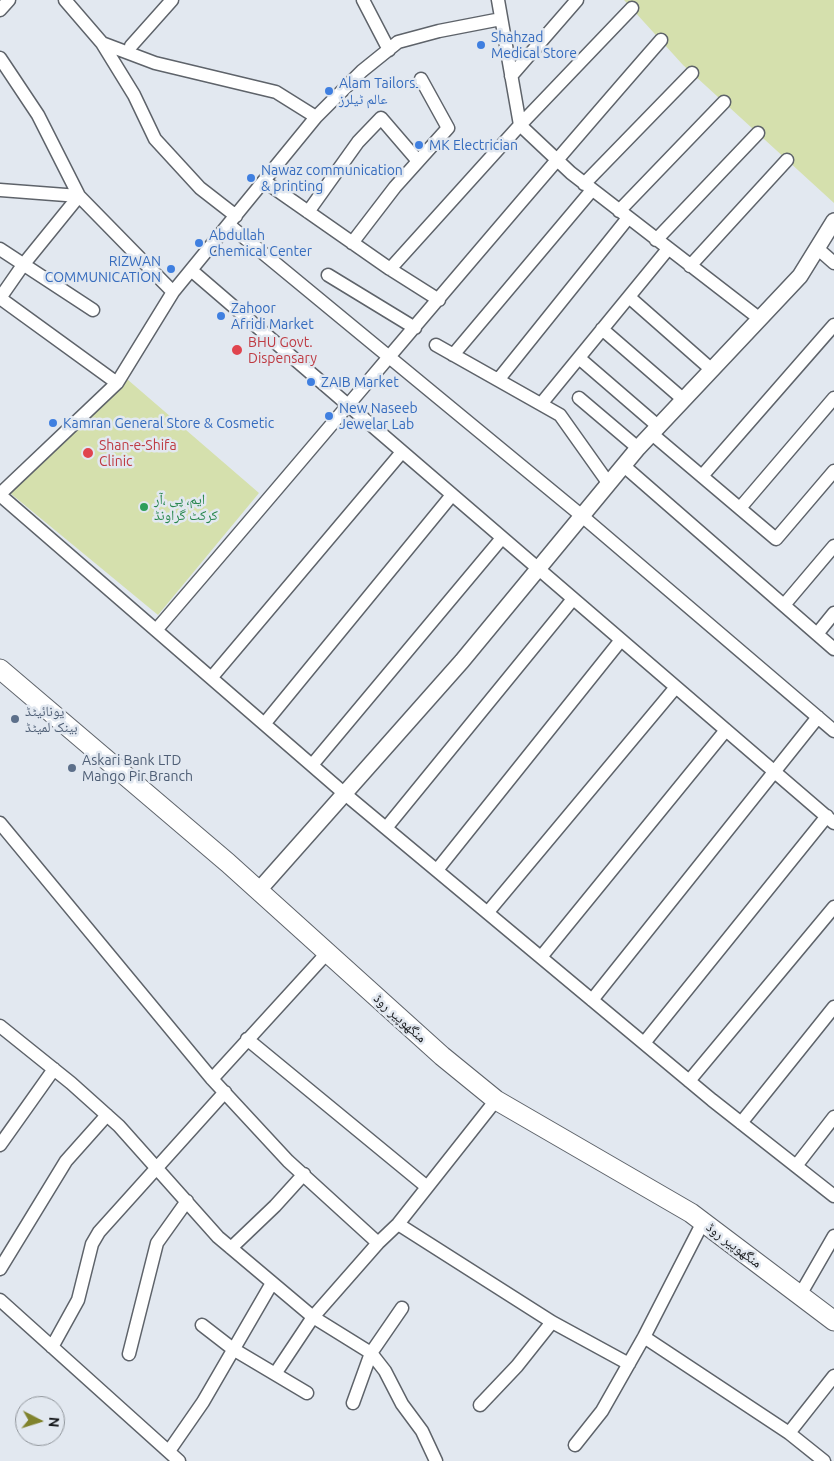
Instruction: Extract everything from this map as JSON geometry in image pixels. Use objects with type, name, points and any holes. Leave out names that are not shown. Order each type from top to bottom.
[{"type":"main road","name":"منگھوپیر روڈ","points":[[0,669],[259,890],[442,1056],[496,1100],[691,1213],[834,1321]]},
{"type":"street","points":[[0,10],[9,0]]},
{"type":"street","points":[[66,0],[102,43],[134,95],[155,139],[200,188],[233,220],[390,358],[582,516],[834,731]]},
{"type":"street","points":[[131,46],[172,0]]},
{"type":"street","points":[[363,0],[389,50]]},
{"type":"street","points":[[510,76],[577,0]]},
{"type":"street","points":[[760,319],[588,187],[520,125],[510,76],[501,7],[398,42],[362,71],[316,117],[173,292],[117,383],[0,494],[345,794],[689,1081],[834,1196]]},
{"type":"street","points":[[390,269],[520,125],[632,8]]},
{"type":"street","points":[[157,629],[390,358],[556,159],[661,40]]},
{"type":"street","points":[[102,43],[155,63],[276,92],[316,117]]},
{"type":"street","points":[[0,58],[38,115],[79,196],[173,292]]},
{"type":"street","points":[[453,355],[588,187],[692,73]]},
{"type":"street","points":[[352,243],[389,194],[448,128],[422,79]]},
{"type":"street","points":[[498,380],[624,215],[724,102]]},
{"type":"street","points":[[308,212],[358,142],[381,118],[418,161]]},
{"type":"street","points":[[656,240],[758,133]]},
{"type":"street","points":[[690,266],[787,160]]},
{"type":"street","points":[[264,181],[390,269],[438,300]]},
{"type":"street","points":[[0,190],[79,196]]},
{"type":"street","points":[[79,196],[23,265],[0,298],[117,383]]},
{"type":"street","points":[[259,890],[462,661],[638,448],[800,276],[834,221]]},
{"type":"street","points":[[817,248],[834,262]]},
{"type":"street","points":[[0,249],[93,310]]},
{"type":"street","points":[[541,404],[668,249]]},
{"type":"street","points":[[191,270],[830,820],[644,1042]]},
{"type":"street","points":[[328,275],[415,328]]},
{"type":"street","points":[[629,297],[712,370]]},
{"type":"street","points":[[702,476],[834,325]]},
{"type":"street","points":[[602,329],[684,400]]},
{"type":"street","points":[[436,345],[560,415],[609,484]]},
{"type":"street","points":[[579,358],[702,476],[776,539],[834,471]]},
{"type":"street","points":[[579,398],[638,448]]},
{"type":"street","points":[[740,508],[834,398]]},
{"type":"street","points":[[212,677],[402,452]]},
{"type":"street","points":[[624,466],[834,649]]},
{"type":"street","points":[[265,724],[452,495]]},
{"type":"street","points":[[312,765],[502,538]]},
{"type":"street","points":[[784,605],[834,546]]},
{"type":"street","points":[[386,828],[573,599]]},
{"type":"street","points":[[817,634],[834,613]]},
{"type":"street","points":[[437,870],[621,640]]},
{"type":"street","points":[[488,912],[676,687]]},
{"type":"street","points":[[592,1000],[818,717]]},
{"type":"street","points":[[541,957],[726,730]]},
{"type":"street","points":[[0,823],[212,1079],[288,1160],[378,1243]]},
{"type":"street","points":[[689,1081],[834,908]]},
{"type":"street","points":[[212,1079],[327,952]]},
{"type":"street","points":[[741,1123],[834,1007]]},
{"type":"street","points":[[0,1026],[107,1115],[218,1237],[313,1317],[371,1353],[385,1371],[402,1404],[422,1431],[436,1461]]},
{"type":"street","points":[[247,1040],[427,1188]]},
{"type":"street","points":[[0,1145],[54,1069]]},
{"type":"street","points":[[52,1347],[78,1300],[92,1244],[99,1232],[225,1092]]},
{"type":"street","points":[[275,1374],[313,1317],[378,1243],[398,1224],[496,1100]]},
{"type":"street","points":[[0,1269],[66,1161],[107,1115]]},
{"type":"street","points":[[796,1166],[834,1117]]},
{"type":"street","points":[[231,1248],[275,1206],[304,1174]]},
{"type":"street","points":[[128,1354],[157,1243],[187,1201]]},
{"type":"street","points":[[575,1445],[602,1411],[629,1364],[703,1222]]},
{"type":"street","points":[[398,1224],[552,1322],[629,1364]]},
{"type":"street","points":[[800,1295],[834,1236]]},
{"type":"street","points":[[169,1451],[203,1402],[272,1283]]},
{"type":"street","points":[[0,1300],[179,1461]]},
{"type":"street","points":[[353,1403],[371,1353],[402,1308]]},
{"type":"street","points":[[480,1405],[517,1366],[552,1322]]},
{"type":"street","points":[[202,1325],[233,1349],[307,1393]]},
{"type":"street","points":[[644,1337],[789,1433],[824,1461]]},
{"type":"street","points":[[789,1433],[834,1376]]},
{"type":"green space","points":[[624,0],[834,0],[834,203],[683,65]]},
{"type":"green space","points":[[120,373],[259,493],[158,615],[10,493]]},
{"type":"place","name":"Shahzad Medical Store","points":[[481,45]]},
{"type":"place","name":"Alam Tailors۔ عالم ٹیلرز","points":[[329,91]]},
{"type":"place","name":"MK Electrician","points":[[419,145]]},
{"type":"place","name":"Nawaz communication & printing","points":[[251,178]]},
{"type":"place","name":"Abdullah Chemical Center","points":[[199,243]]},
{"type":"place","name":"RIZWAN COMMUNICATION","points":[[171,269]]},
{"type":"place","name":"Zahoor Afridi Market","points":[[221,316]]},
{"type":"place","name":"BHU Govt. Dispensary","points":[[237,350]]},
{"type":"place","name":"ZAIB Market","points":[[311,382]]},
{"type":"place","name":"New Naseeb Jewelar Lab","points":[[329,416]]},
{"type":"place","name":"Kamran General Store & Cosmetic","points":[[53,423]]},
{"type":"place","name":"Shan-e-Shifa Clinic","points":[[88,453]]},
{"type":"place","name":"ایم، پی ،آر کرکٹ گراونڈ","points":[[144,507]]},
{"type":"place","name":"یونائیٹڈ بینک لمیٹڈ","points":[[15,719]]},
{"type":"place","name":"Askari Bank LTD Mango Pir Branch","points":[[72,768]]}]
